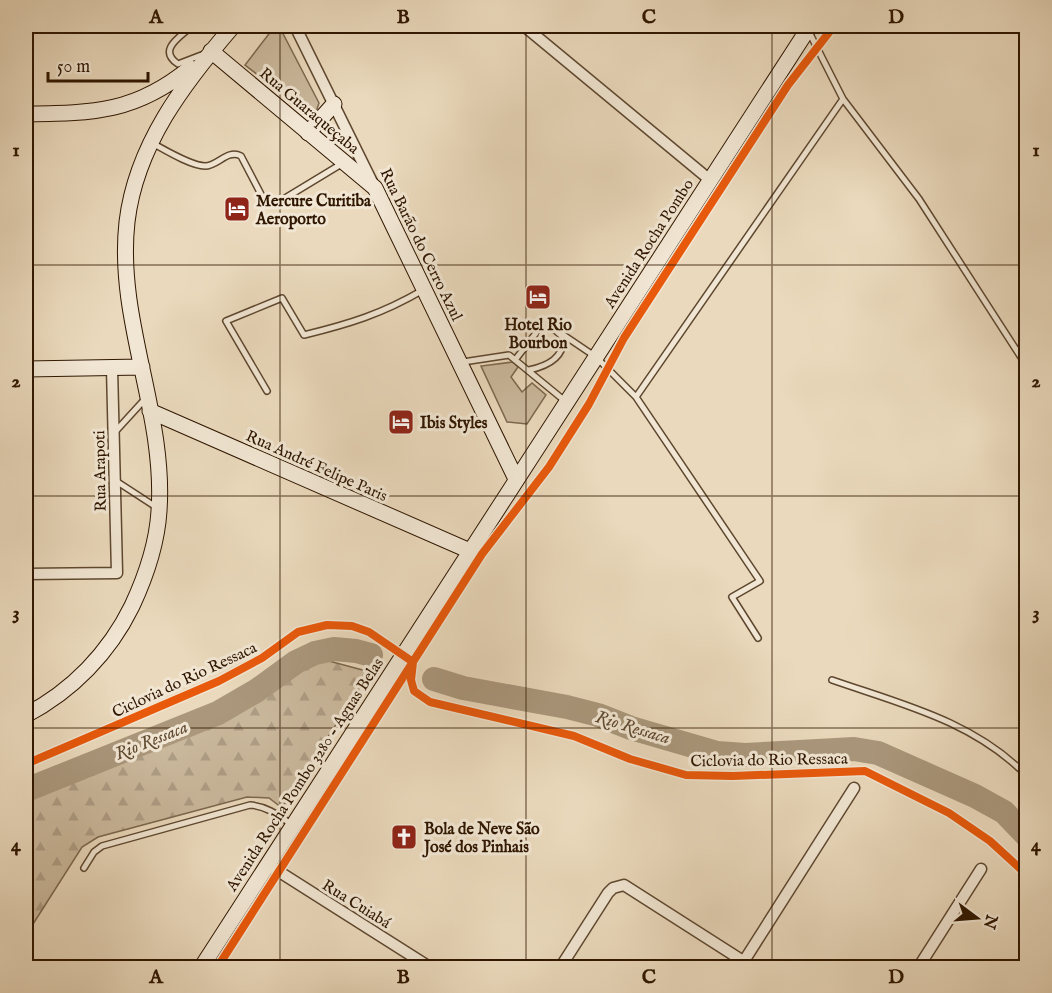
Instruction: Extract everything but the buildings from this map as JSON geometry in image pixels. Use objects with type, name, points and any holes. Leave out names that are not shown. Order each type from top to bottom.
[{"type":"main road","points":[[26,715],[60,693],[86,672],[104,652],[124,622],[149,564],[159,510],[156,445],[131,316],[125,252],[127,221],[132,196],[150,142],[181,90],[233,26]]},
{"type":"main road","name":"Avenida Rocha Pombo","points":[[516,479],[807,27]]},
{"type":"main road","points":[[26,114],[88,112],[138,102],[180,77],[211,51]]},
{"type":"main road","name":"Rua Guaraqueçaba","points":[[211,51],[375,188]]},
{"type":"main road","points":[[308,133],[334,104]]},
{"type":"main road","name":"Rua Barão do Cerro Azul","points":[[375,188],[516,479]]},
{"type":"main road","points":[[26,369],[142,367]]},
{"type":"main road","name":"Rua André Felipe Paris","points":[[149,404],[470,551]]},
{"type":"main road","name":"Avenida Rocha Pombo 3280 - Aguas Belas","points":[[201,968],[516,479]]},
{"type":"street","name":"Rua Barão do Cerro Azul","points":[[295,26],[375,188]]},
{"type":"street","points":[[524,26],[710,180]]},
{"type":"street","name":"Rua Arapoti","points":[[26,574],[117,573],[112,368]]},
{"type":"street","points":[[560,968],[608,893],[618,885],[630,887],[749,964],[854,788]]},
{"type":"street","name":"Rua Cuiabá","points":[[267,864],[430,968]]},
{"type":"street","points":[[918,968],[981,869]]},
{"type":"lane","points":[[192,26],[171,46],[168,52],[170,59],[178,64],[211,51]]},
{"type":"lane","points":[[807,27],[843,99],[919,199],[1026,364]]},
{"type":"lane","points":[[636,397],[843,99]]},
{"type":"lane","points":[[150,142],[192,163],[203,166],[210,165],[231,154],[237,154],[241,156],[264,200],[276,203],[344,162]]},
{"type":"lane","points":[[267,391],[226,321],[282,298],[304,335],[348,324],[394,307],[424,289]]},
{"type":"lane","points":[[529,370],[543,367],[555,360],[564,346],[563,337],[557,331],[596,357],[636,397],[760,581],[732,597],[758,638]]},
{"type":"lane","points":[[515,360],[537,333]]},
{"type":"lane","points":[[460,363],[509,355],[566,402]]},
{"type":"lane","points":[[114,433],[149,404]]},
{"type":"lane","points":[[115,480],[159,510]]},
{"type":"lane","points":[[832,680],[956,724],[1013,761],[1026,774]]},
{"type":"lane","points":[[84,868],[94,852],[102,846],[250,805],[261,805],[293,825]]},
{"type":"green space","points":[[275,26],[279,26],[319,103],[316,112],[306,112],[245,65]]},
{"type":"green space","points":[[513,362],[518,367],[511,377],[522,392],[532,383],[546,395],[527,424],[507,422],[481,366]]},
{"type":"green space","points":[[329,661],[370,672],[282,808],[269,798],[247,797],[98,837],[82,847],[28,932],[26,930],[26,798],[219,719],[250,703],[309,662]]},
{"type":"waterway","name":"Rio Ressaca","points":[[26,790],[218,713],[256,691],[296,662],[315,653],[334,649],[371,655]]},
{"type":"waterway","name":"Rio Ressaca","points":[[434,679],[463,688],[598,715],[631,728],[717,753],[745,755],[854,749],[878,753],[975,796],[1004,812],[1026,835]]},
{"type":"cycle path","points":[[217,968],[482,554],[549,467],[589,404],[624,338],[788,85],[834,26]]},
{"type":"cycle path","name":"Ciclovia do Rio Ressaca","points":[[26,764],[219,681],[262,658],[298,632],[327,625],[352,626],[369,632],[413,662],[411,680],[414,691],[430,702],[574,736],[630,759],[686,775],[733,776],[865,771],[949,813],[990,841],[1026,874]]},
{"type":"place","name":"Mercure Curitiba Aeroporto","points":[[237,209]]},
{"type":"place","name":"Hotel Rio Bourbon","points":[[538,297]]},
{"type":"place","name":"Ibis Styles","points":[[401,422]]},
{"type":"place","name":"Bola de Neve São José dos Pinhais","points":[[404,837]]}]
